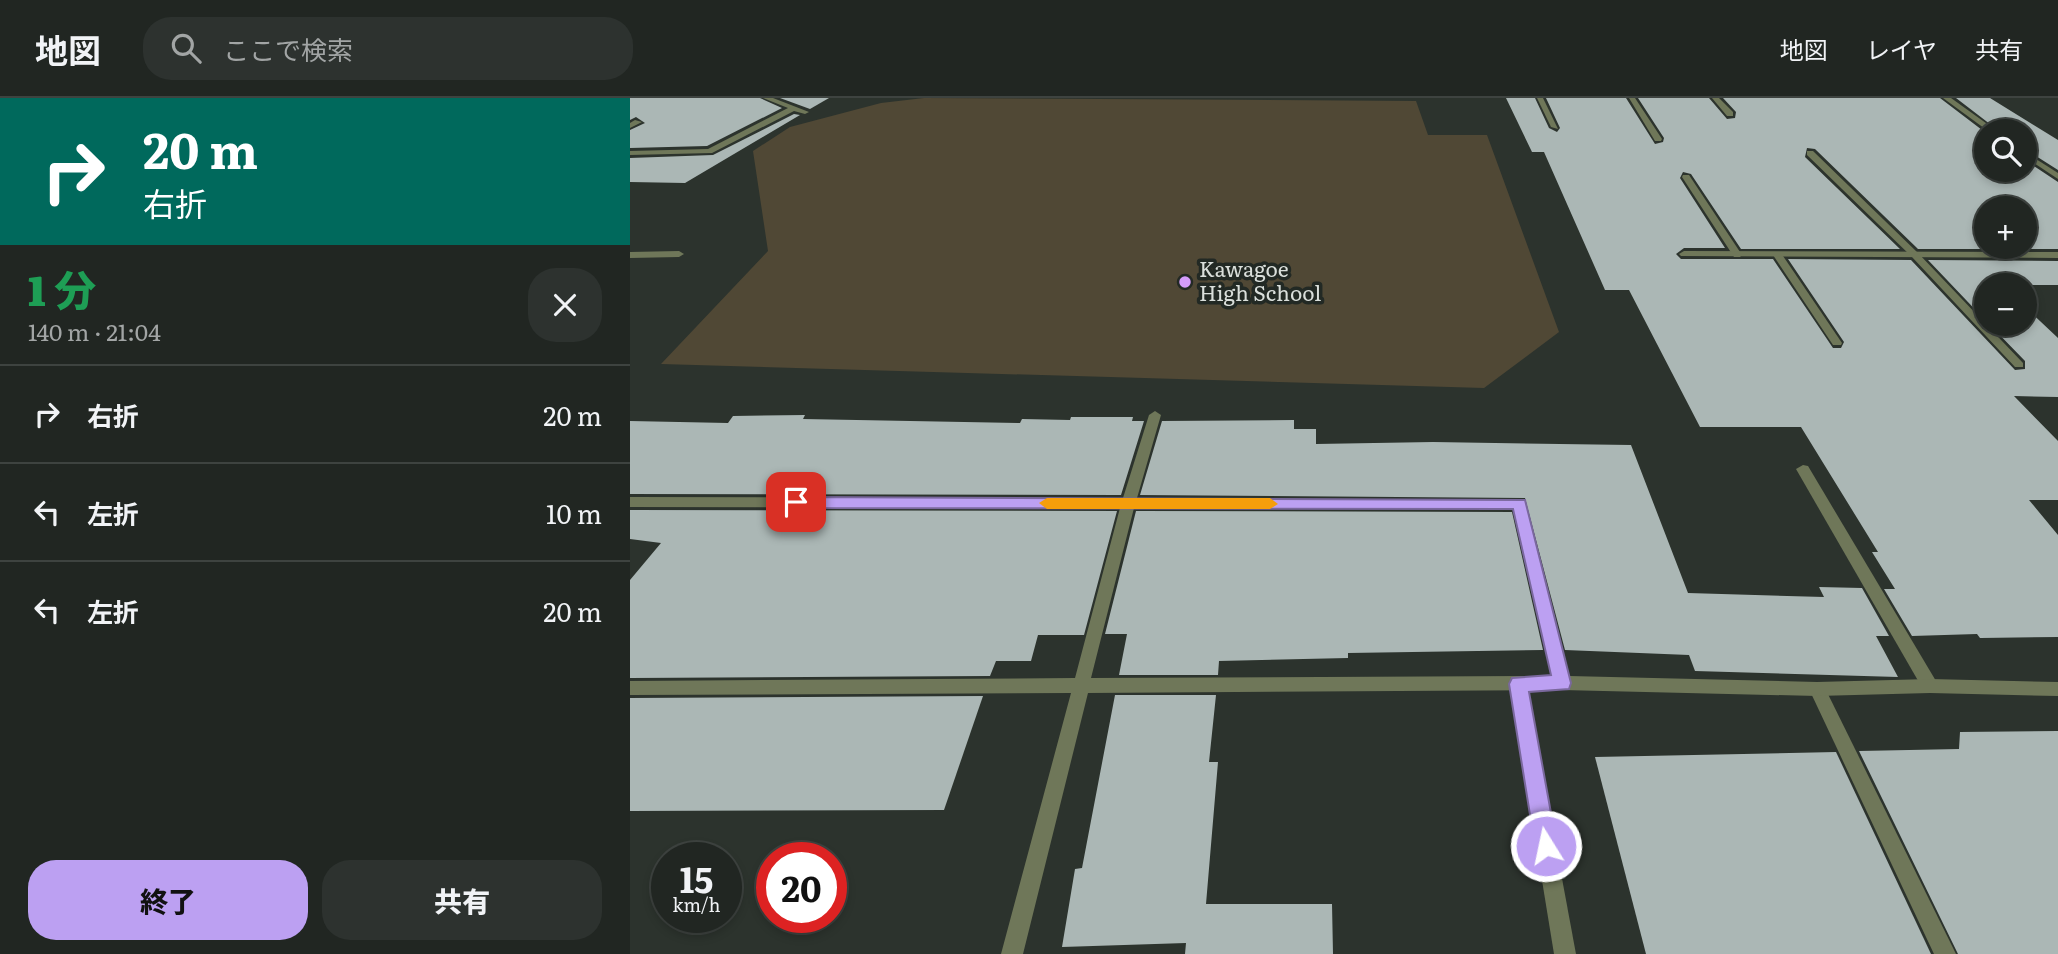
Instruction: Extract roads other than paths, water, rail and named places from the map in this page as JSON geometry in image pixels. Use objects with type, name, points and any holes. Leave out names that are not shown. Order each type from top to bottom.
[{"type":"street","points":[[766,98],[805,111]]},
{"type":"street","points":[[1541,98],[1555,127]]},
{"type":"street","points":[[1632,98],[1658,139]]},
{"type":"street","points":[[1715,98],[1730,114]]},
{"type":"street","points":[[1946,98],[1976,119]]},
{"type":"street","points":[[630,153],[709,151],[793,108]]},
{"type":"street","points":[[1810,153],[1915,255],[2019,365]]},
{"type":"street","points":[[2037,162],[2058,177]]},
{"type":"street","points":[[1686,177],[1737,255]]},
{"type":"street","points":[[630,255],[679,254]]},
{"type":"street","points":[[1684,254],[2058,255]]},
{"type":"street","points":[[1777,255],[1837,343]]},
{"type":"street","points":[[1013,954],[1128,504],[1156,415]]},
{"type":"street","points":[[1803,469],[1930,686]]},
{"type":"street","points":[[630,502],[1520,504],[1562,683]]},
{"type":"street","points":[[630,688],[1562,683],[1817,689],[1930,686],[2058,690]]},
{"type":"street","points":[[1518,684],[1565,954]]},
{"type":"street","points":[[1817,689],[1945,954]]},
{"type":"place","name":"Kawagoe High School","points":[[1185,282]]}]
